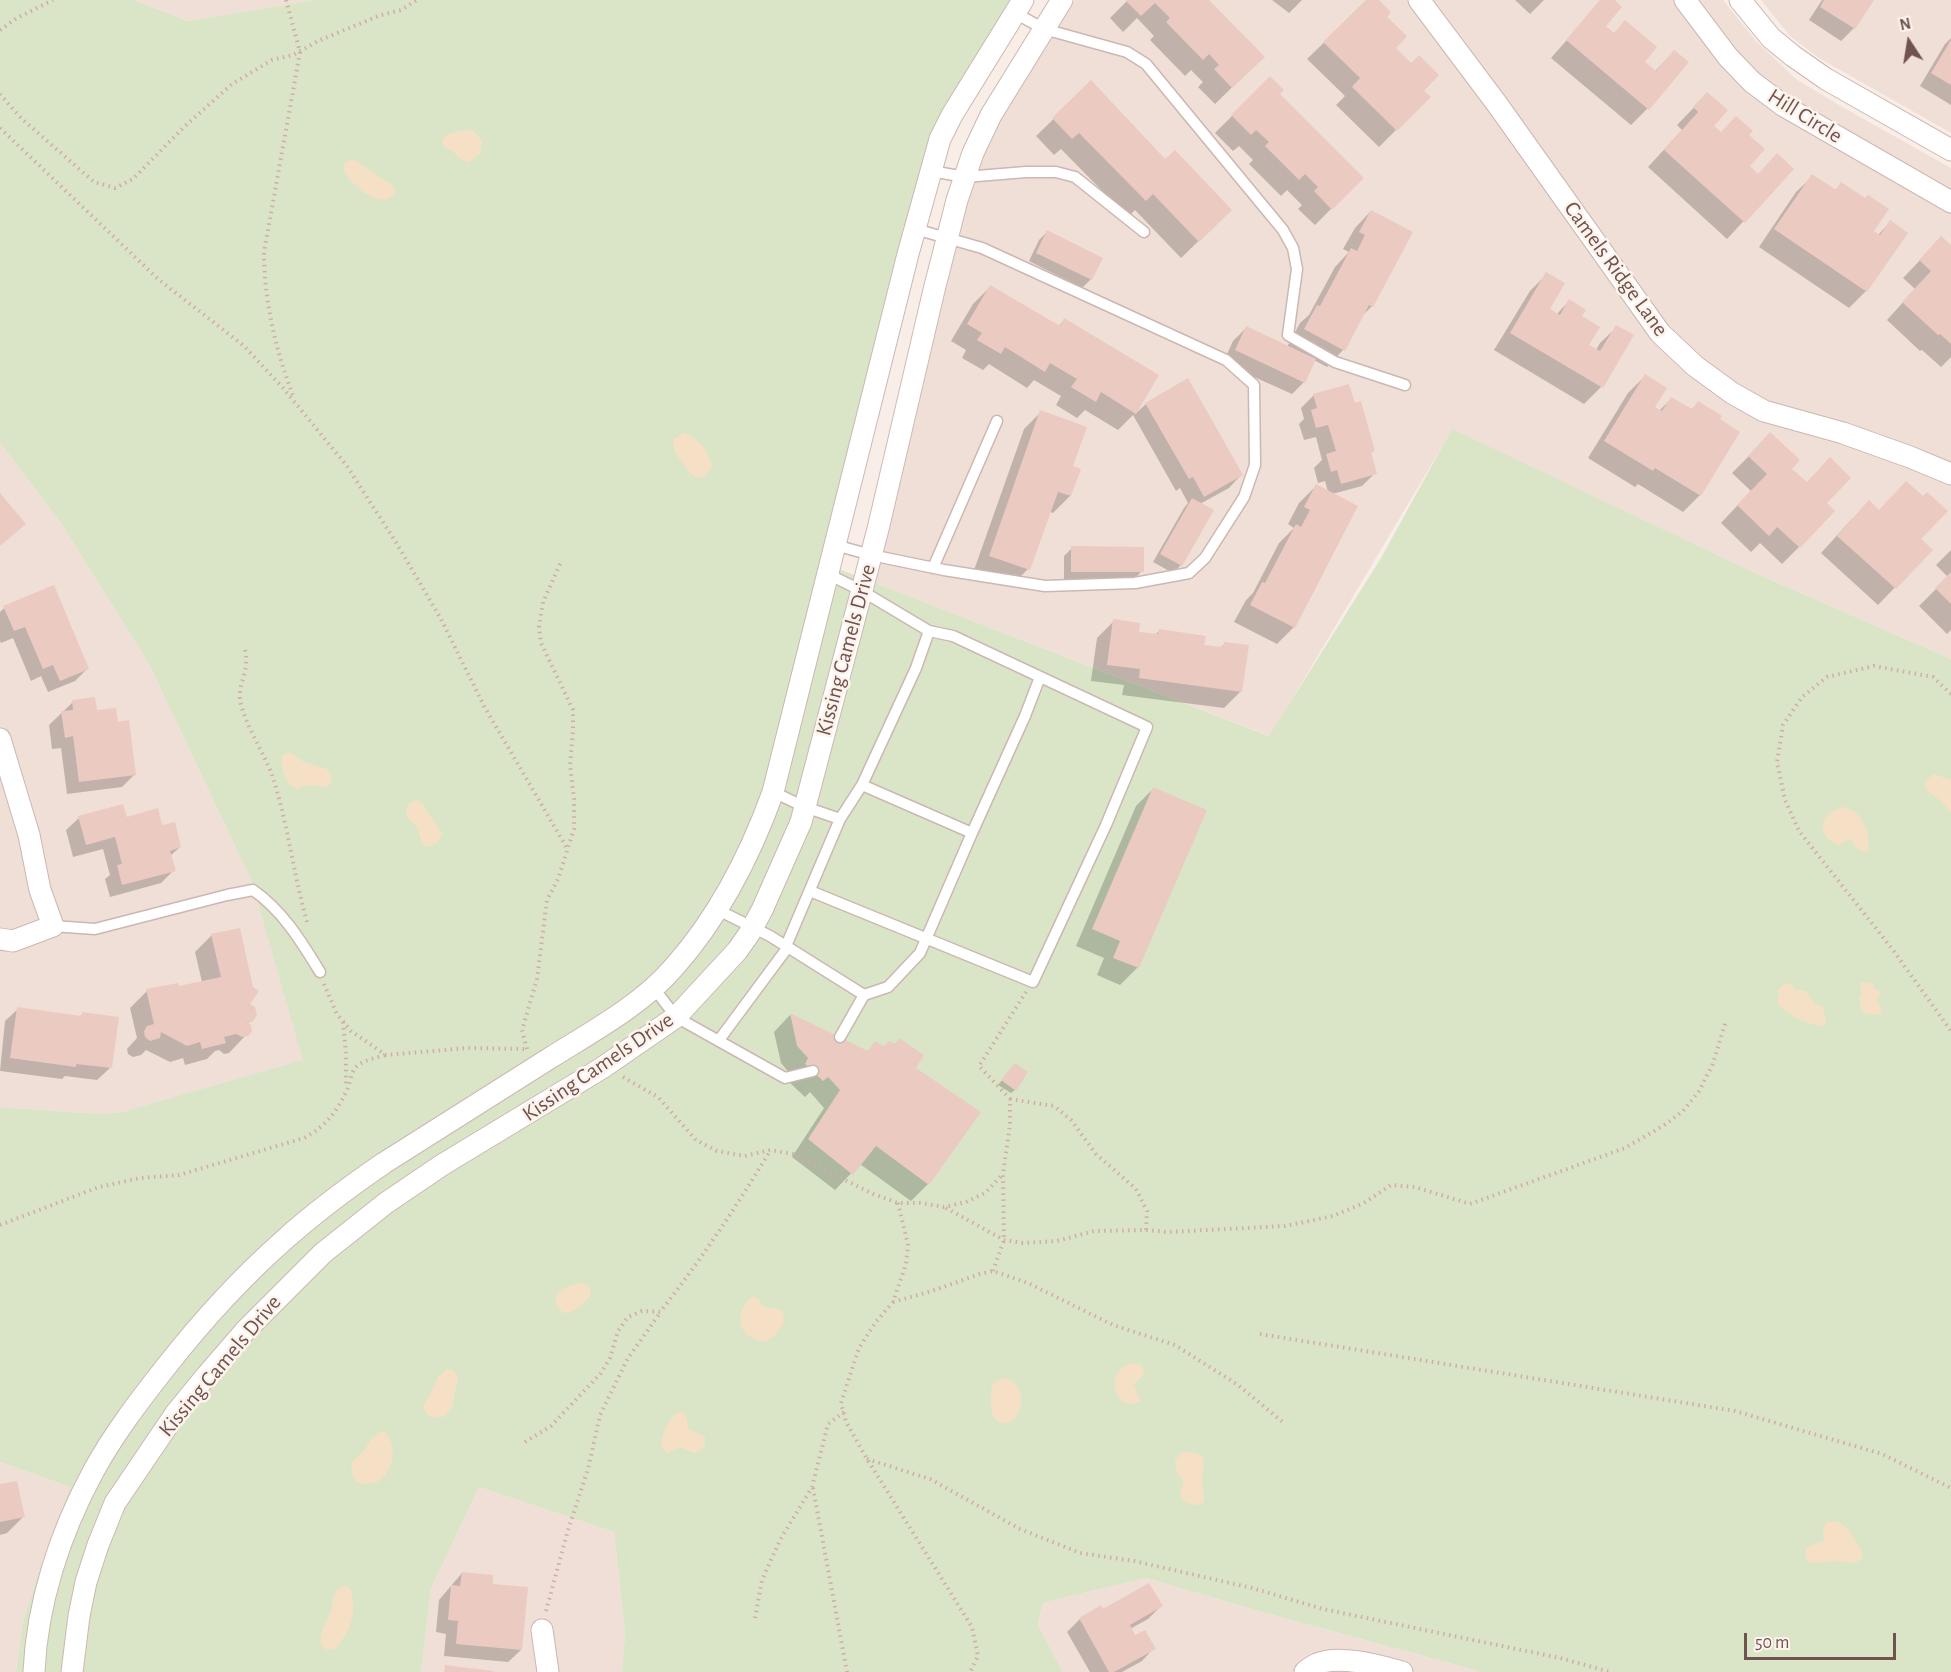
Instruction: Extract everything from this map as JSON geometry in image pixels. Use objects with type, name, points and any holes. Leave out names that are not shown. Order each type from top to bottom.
[{"type":"street","name":"Kissing Camels Drive","points":[[72,1672],[77,1626],[86,1582],[115,1503],[176,1413],[245,1331],[323,1253],[386,1203],[442,1165],[602,1068],[676,1017],[737,951],[753,927],[801,822],[871,555],[947,238],[973,153],[991,115],[1062,0]]},
{"type":"street","name":"Camels Ridge Lane","points":[[1419,0],[1510,122],[1660,333],[1695,366],[1732,393],[1764,411],[1843,433],[1951,474]]},
{"type":"street","name":"Hill Circle","points":[[1685,0],[1728,57],[1752,82],[1784,106],[1951,202]]},
{"type":"street","name":"Hill Circle","points":[[1740,0],[1772,38],[1826,80],[1951,150]]},
{"type":"street","name":"Kissing Camels Drive","points":[[34,1672],[39,1622],[50,1576],[67,1527],[93,1472],[132,1411],[188,1339],[228,1294],[316,1212],[384,1163],[631,1005],[674,968],[718,910],[746,859],[773,792],[915,229],[940,139],[952,115],[1019,6]]},
{"type":"street","points":[[0,739],[29,835],[40,890],[53,926],[13,941],[0,939]]},
{"type":"street","points":[[542,1630],[548,1672]]},
{"type":"street","points":[[1305,1672],[1318,1663],[1337,1660],[1402,1672]]},
{"type":"lane","points":[[1019,6],[1044,29],[1127,52],[1146,64],[1283,230],[1293,248],[1297,269],[1288,335],[1335,362],[1405,385]]},
{"type":"lane","points":[[931,171],[965,177],[1026,172],[1056,172],[1075,177],[1144,232]]},
{"type":"lane","points":[[835,545],[933,568],[1045,586],[1136,583],[1189,573],[1205,558],[1244,497],[1255,465],[1254,385],[1226,360],[982,248],[915,229]]},
{"type":"lane","points":[[933,568],[997,422]]},
{"type":"lane","points":[[810,891],[1033,982],[1115,805],[1147,727],[953,636],[929,631],[862,591],[828,574]]},
{"type":"lane","points":[[719,1040],[787,946],[840,819],[862,785],[916,668],[929,631]]},
{"type":"lane","points":[[840,1037],[864,995],[888,987],[920,953],[1040,677]]},
{"type":"lane","points":[[862,785],[972,833]]},
{"type":"lane","points":[[773,792],[805,807],[840,819]]},
{"type":"lane","points":[[53,926],[95,929],[253,890],[266,899],[294,930],[321,972]]},
{"type":"lane","points":[[718,910],[787,946],[864,995]]},
{"type":"lane","points":[[653,987],[676,1017],[785,1078],[813,1071]]},
{"type":"path","points":[[0,30],[17,18],[53,0]]},
{"type":"path","points":[[285,0],[300,52],[264,252],[264,276],[270,316],[284,374],[296,404]]},
{"type":"path","points":[[0,94],[21,118],[94,182],[116,188],[133,179],[184,127],[232,84],[272,60],[294,55],[318,41],[381,15],[400,10],[417,0]]},
{"type":"path","points":[[0,128],[158,279],[244,346],[347,466],[441,619],[484,706],[568,850]]},
{"type":"path","points":[[527,1049],[522,1030],[537,979],[547,900],[558,879],[574,829],[574,799],[570,765],[573,711],[541,643],[539,626],[543,602],[561,562]]},
{"type":"path","points":[[245,650],[248,660],[240,698],[271,774],[286,824],[299,894],[308,927]]},
{"type":"path","points":[[1951,694],[1933,677],[1874,666],[1827,676],[1802,697],[1783,725],[1776,762],[1785,800],[1799,831],[1893,950],[1951,1030]]},
{"type":"path","points":[[321,972],[337,1014],[351,1031],[386,1055]]},
{"type":"path","points":[[1033,982],[979,1066],[1010,1099],[1054,1106],[1071,1120],[1096,1154],[1136,1189],[1147,1211],[1146,1230]]},
{"type":"path","points":[[342,1020],[346,1053],[346,1090]]},
{"type":"path","points":[[602,1068],[626,1078],[658,1097],[696,1140],[717,1151],[745,1156],[770,1150],[793,1154],[873,1194],[898,1203],[920,1203],[944,1207],[1004,1240],[1023,1243],[1057,1241],[1094,1231],[1168,1232],[1285,1226],[1333,1216],[1364,1203],[1391,1185],[1415,1187],[1470,1204],[1625,1148],[1666,1124],[1683,1111],[1700,1091],[1712,1066],[1726,1021]]},
{"type":"path","points":[[0,1225],[99,1187],[140,1178],[179,1175],[304,1138],[320,1129],[335,1112],[354,1070],[361,1063],[386,1055],[468,1048],[527,1049],[552,1057]]},
{"type":"path","points":[[993,1271],[1004,1240],[1003,1174],[1010,1124],[1010,1099]]},
{"type":"path","points":[[542,1630],[568,1530],[588,1469],[600,1415],[628,1358],[732,1214],[770,1150]]},
{"type":"path","points":[[944,1207],[966,1202],[985,1193],[1003,1174]]},
{"type":"path","points":[[898,1203],[908,1245],[906,1264],[893,1302],[875,1323],[859,1348],[841,1403],[846,1422],[867,1459],[972,1627],[978,1656],[970,1672]]},
{"type":"path","points":[[893,1302],[932,1292],[993,1271],[1028,1283],[1113,1325],[1175,1345],[1238,1385],[1276,1414],[1284,1423]]},
{"type":"path","points":[[525,1442],[551,1426],[601,1373],[610,1358],[618,1332],[628,1317],[642,1311],[660,1312]]},
{"type":"path","points":[[1260,1334],[1735,1411],[1882,1454],[1951,1488]]},
{"type":"path","points":[[754,1618],[762,1580],[780,1540],[812,1487],[828,1424],[844,1412]]},
{"type":"path","points":[[867,1459],[930,1479],[1020,1529],[1080,1553],[1144,1563],[1252,1588],[1323,1609],[1560,1658],[1610,1672]]},
{"type":"path","points":[[812,1487],[847,1672]]},
{"type":"shaded area","points":[[134,0],[314,0],[188,21]]},
{"type":"shaded area","points":[[1075,0],[1723,0],[1756,41],[1796,79],[1951,168],[1951,659],[1753,572],[1452,430],[1270,736],[874,583],[965,206],[981,157],[992,132]]},
{"type":"shaded area","points":[[1761,0],[1951,0],[1951,133],[1819,58],[1790,36]]},
{"type":"shaded area","points":[[0,443],[61,523],[149,664],[251,880],[304,1061],[122,1112],[99,1114],[0,1107]]},
{"type":"shaded area","points":[[0,1462],[70,1487],[23,1621],[16,1672],[0,1672]]},
{"type":"shaded area","points":[[479,1487],[614,1532],[625,1633],[622,1672],[421,1672],[431,1589]]},
{"type":"shaded area","points":[[1146,1578],[1482,1672],[1063,1672],[1038,1625],[1043,1603]]},
{"type":"green space","points":[[0,0],[134,0],[188,21],[314,0],[1014,0],[939,122],[823,563],[1269,736],[1381,558],[1452,429],[1753,572],[1951,659],[1951,1672],[1482,1672],[1146,1578],[1043,1603],[1038,1625],[1063,1672],[622,1672],[625,1633],[614,1532],[479,1487],[431,1589],[421,1672],[16,1672],[23,1621],[70,1487],[0,1462],[0,1107],[99,1114],[122,1112],[303,1060],[251,880],[149,664],[61,523],[0,443]]},
{"type":"sand","points":[[474,131],[482,141],[480,154],[469,162],[445,147],[442,142],[451,133]]},
{"type":"sand","points":[[355,160],[393,186],[396,192],[390,198],[383,200],[361,190],[344,172],[344,164]]},
{"type":"sand","points":[[683,433],[697,440],[710,458],[711,468],[702,477],[691,474],[675,450],[674,439]]},
{"type":"sand","points":[[286,753],[291,753],[304,762],[327,769],[331,775],[331,782],[327,787],[306,785],[297,789],[289,783],[283,771],[282,757]]},
{"type":"sand","points":[[1934,774],[1951,780],[1951,813],[1942,802],[1926,790],[1925,782]]},
{"type":"sand","points":[[418,800],[442,834],[437,843],[430,846],[424,846],[417,827],[407,816],[409,804]]},
{"type":"sand","points":[[1843,807],[1855,813],[1864,824],[1868,837],[1868,851],[1857,849],[1850,839],[1839,845],[1826,836],[1823,830],[1825,819],[1835,810]]},
{"type":"sand","points":[[1861,982],[1873,984],[1874,989],[1879,991],[1881,995],[1876,1000],[1881,1007],[1882,1014],[1866,1013],[1859,1007],[1861,1003],[1859,998],[1862,994]]},
{"type":"sand","points":[[1791,983],[1795,990],[1807,992],[1814,1004],[1823,1006],[1826,1021],[1823,1026],[1797,1018],[1780,1006],[1777,1001],[1778,990],[1783,985]]},
{"type":"sand","points":[[584,1283],[591,1292],[588,1299],[570,1312],[561,1310],[555,1301],[559,1293],[570,1286]]},
{"type":"sand","points":[[752,1297],[757,1298],[764,1307],[780,1309],[783,1314],[781,1328],[764,1342],[748,1335],[741,1324],[742,1311]]},
{"type":"sand","points":[[1131,1363],[1141,1365],[1145,1373],[1134,1385],[1140,1401],[1132,1404],[1125,1403],[1119,1398],[1115,1384],[1122,1368]]},
{"type":"sand","points":[[447,1369],[453,1370],[458,1377],[452,1407],[445,1416],[431,1416],[426,1413],[423,1406],[438,1377]]},
{"type":"sand","points":[[1006,1378],[1019,1389],[1021,1407],[1015,1418],[1004,1423],[997,1421],[994,1417],[991,1395],[992,1385]]},
{"type":"sand","points":[[683,1412],[686,1416],[689,1429],[705,1437],[705,1445],[698,1452],[693,1453],[681,1447],[668,1453],[662,1448],[662,1438],[666,1428],[671,1418]]},
{"type":"sand","points":[[380,1432],[385,1432],[392,1444],[392,1459],[388,1470],[374,1483],[359,1482],[354,1478],[352,1471],[353,1461]]},
{"type":"sand","points":[[1182,1452],[1202,1456],[1204,1502],[1201,1504],[1192,1505],[1181,1499],[1184,1482],[1177,1473],[1175,1460]]},
{"type":"sand","points":[[1827,1522],[1836,1522],[1850,1531],[1863,1558],[1856,1563],[1807,1561],[1807,1548],[1824,1541],[1823,1528]]},
{"type":"sand","points":[[343,1586],[350,1588],[352,1596],[351,1621],[340,1643],[335,1649],[327,1650],[321,1644],[322,1632],[331,1611],[335,1593]]},
{"type":"building","points":[[1125,0],[1209,0],[1265,57],[1232,88],[1214,69],[1219,65],[1209,54],[1203,60],[1166,22],[1170,18],[1155,3],[1141,16]]},
{"type":"building","points":[[1366,0],[1379,0],[1391,12],[1387,17],[1407,36],[1396,48],[1411,63],[1419,55],[1439,75],[1424,91],[1431,97],[1397,131],[1352,87],[1360,78],[1323,42]]},
{"type":"building","points":[[1600,0],[1615,0],[1622,7],[1606,26],[1614,33],[1625,20],[1657,47],[1645,62],[1656,71],[1674,50],[1689,62],[1649,110],[1566,40]]},
{"type":"building","points":[[1824,0],[1874,0],[1855,29],[1820,7]]},
{"type":"building","points":[[1951,40],[1951,85],[1931,73]]},
{"type":"building","points":[[1270,76],[1284,90],[1280,94],[1364,178],[1332,210],[1314,191],[1318,187],[1305,174],[1299,180],[1265,146],[1269,142],[1256,130],[1251,135],[1231,115]]},
{"type":"building","points":[[1091,80],[1165,159],[1175,150],[1232,210],[1199,242],[1153,194],[1146,201],[1079,133],[1072,139],[1052,118]]},
{"type":"building","points":[[1707,92],[1728,110],[1714,126],[1721,132],[1736,116],[1753,131],[1749,135],[1765,149],[1750,166],[1758,174],[1777,153],[1794,169],[1745,223],[1664,150],[1698,112],[1693,107]]},
{"type":"building","points":[[1812,174],[1836,190],[1841,182],[1865,198],[1868,195],[1889,209],[1874,231],[1880,235],[1890,220],[1908,233],[1867,292],[1774,229]]},
{"type":"building","points":[[1371,210],[1413,232],[1373,307],[1369,305],[1345,351],[1304,329],[1317,305],[1320,306],[1351,248],[1357,251],[1365,235],[1359,232]]},
{"type":"building","points":[[1047,230],[1103,258],[1092,280],[1036,253]]},
{"type":"building","points":[[1941,236],[1951,245],[1951,344],[1902,302],[1931,271],[1919,260]]},
{"type":"building","points":[[1546,272],[1565,283],[1550,309],[1560,315],[1569,299],[1586,310],[1582,316],[1600,327],[1589,345],[1600,351],[1616,325],[1634,335],[1603,388],[1510,333]]},
{"type":"building","points":[[990,285],[1060,326],[1064,318],[1159,375],[1136,414],[1101,392],[1096,402],[1071,387],[1077,379],[1050,363],[1045,372],[1005,347],[1001,354],[977,340],[982,333],[967,324]]},
{"type":"building","points":[[1246,326],[1316,359],[1305,383],[1235,350]]},
{"type":"building","points":[[1645,374],[1667,388],[1655,407],[1662,411],[1671,397],[1692,409],[1698,401],[1722,416],[1720,419],[1740,432],[1701,496],[1655,468],[1653,471],[1604,441]]},
{"type":"building","points":[[1188,378],[1243,475],[1204,497],[1193,477],[1189,479],[1145,403]]},
{"type":"building","points":[[1349,384],[1355,403],[1361,401],[1375,451],[1371,452],[1377,474],[1341,484],[1337,470],[1331,472],[1326,454],[1336,451],[1328,425],[1316,428],[1311,410],[1317,408],[1313,394]]},
{"type":"building","points":[[1040,410],[1087,427],[1073,466],[1081,469],[1071,496],[1058,492],[1030,570],[989,556]]},
{"type":"building","points":[[1770,432],[1800,460],[1792,469],[1807,482],[1830,457],[1851,478],[1827,503],[1835,511],[1800,548],[1777,527],[1769,536],[1737,505],[1767,474],[1748,456]]},
{"type":"building","points":[[1906,481],[1923,496],[1927,492],[1948,511],[1921,539],[1933,550],[1896,589],[1837,536],[1869,500],[1879,510]]},
{"type":"building","points":[[1316,484],[1358,506],[1295,628],[1250,605],[1262,582],[1265,583],[1296,524],[1301,527],[1310,510],[1304,507]]},
{"type":"building","points":[[0,493],[26,524],[0,546]]},
{"type":"building","points":[[1192,498],[1214,510],[1182,566],[1160,554]]},
{"type":"building","points":[[1071,546],[1144,547],[1144,572],[1071,572]]},
{"type":"building","points":[[1951,572],[1951,604],[1935,588]]},
{"type":"building","points":[[54,585],[89,669],[60,681],[53,665],[43,669],[25,627],[14,631],[3,606]]},
{"type":"building","points":[[1113,619],[1140,623],[1139,632],[1158,634],[1159,629],[1206,636],[1204,645],[1223,647],[1224,642],[1249,645],[1242,692],[1139,678],[1140,669],[1107,665]]},
{"type":"building","points":[[95,697],[97,710],[116,708],[118,722],[129,720],[136,775],[79,782],[73,736],[65,738],[61,711],[73,710],[72,700]]},
{"type":"building","points":[[1153,787],[1207,810],[1139,968],[1113,958],[1120,941],[1092,929]]},
{"type":"building","points":[[123,804],[127,817],[158,808],[162,825],[175,822],[181,847],[170,851],[176,871],[122,885],[117,865],[122,864],[115,837],[86,845],[78,816]]},
{"type":"building","points":[[240,928],[253,987],[259,991],[250,1004],[255,1007],[257,1015],[253,1021],[247,1023],[251,1025],[252,1031],[248,1036],[242,1037],[236,1034],[224,1037],[226,1043],[202,1049],[200,1042],[187,1046],[161,1032],[160,1038],[150,1041],[145,1037],[144,1031],[147,1026],[154,1024],[146,989],[178,983],[179,986],[221,977],[211,934]]},
{"type":"building","points":[[17,1007],[81,1016],[82,1012],[119,1017],[112,1068],[76,1064],[76,1067],[10,1058]]},
{"type":"building","points":[[790,1013],[868,1051],[875,1041],[884,1046],[888,1041],[896,1044],[899,1038],[924,1055],[916,1068],[981,1112],[929,1185],[876,1146],[853,1175],[808,1139],[840,1090],[828,1077],[823,1081],[805,1064],[808,1058],[797,1046]]},
{"type":"building","points":[[1015,1063],[1028,1072],[1016,1091],[1001,1080]]},
{"type":"building","points":[[17,1481],[25,1517],[0,1522],[0,1484]]},
{"type":"building","points":[[462,1572],[493,1575],[493,1584],[528,1587],[522,1650],[456,1644],[458,1621],[448,1620],[451,1585],[460,1586]]},
{"type":"building","points":[[1149,1583],[1163,1606],[1130,1625],[1135,1635],[1145,1630],[1156,1649],[1114,1672],[1109,1672],[1079,1618],[1101,1605],[1103,1609]]},
{"type":"building","points":[[445,1665],[493,1671],[493,1672],[444,1672]]}]
